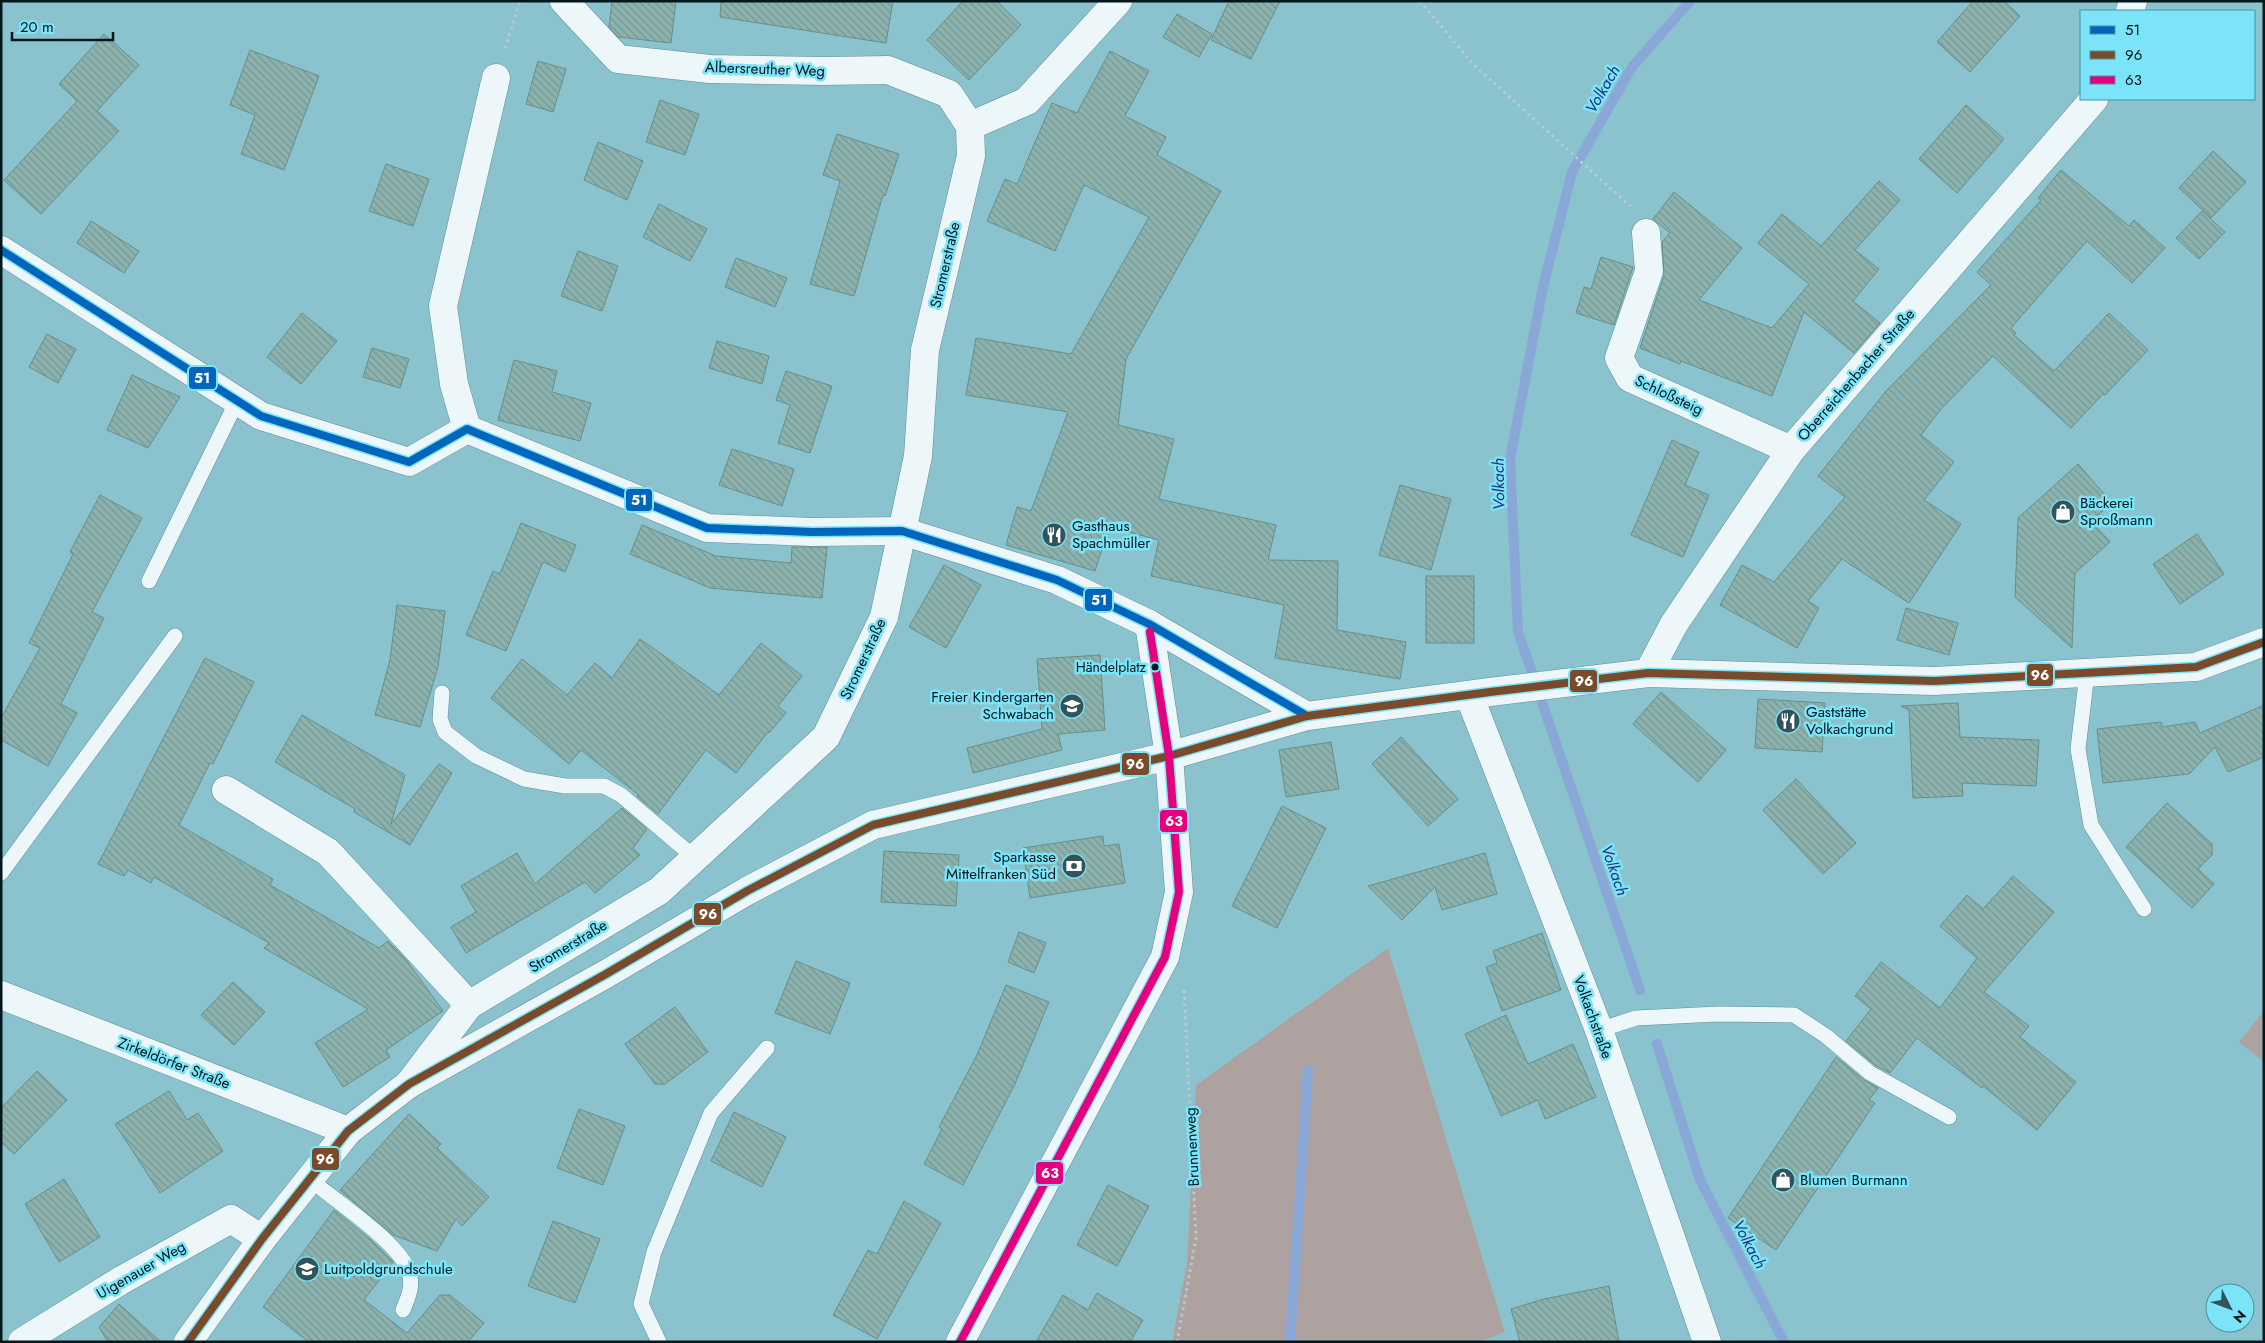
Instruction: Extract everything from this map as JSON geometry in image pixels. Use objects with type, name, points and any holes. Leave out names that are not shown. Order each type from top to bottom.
[{"type":"street","name":"Albersreuther Weg","points":[[564,1],[618,58],[710,69],[824,72],[888,70],[949,94],[970,126]]},
{"type":"street","points":[[970,126],[1027,102],[1118,1]]},
{"type":"street","points":[[467,429],[454,384],[443,306],[496,78]]},
{"type":"street","name":"Oberreichenbacher Straße","points":[[1648,673],[1674,624],[1791,450],[2093,100]]},
{"type":"street","name":"Stromerstraße","points":[[409,1084],[470,1005],[659,891],[826,736],[884,617],[918,456],[925,350],[971,156],[970,126]]},
{"type":"street","name":"Schloßsteig","points":[[1646,234],[1649,271],[1619,358],[1630,378],[1791,450]]},
{"type":"street","points":[[1,250],[261,416],[409,462],[467,429]]},
{"type":"street","points":[[467,429],[706,528],[812,532],[902,531],[1057,580],[1149,624],[1306,716]]},
{"type":"street","points":[[960,1342],[1165,957],[1179,892],[1169,756],[1149,624]]},
{"type":"street","points":[[188,1342],[262,1238],[348,1132],[409,1084],[606,974],[747,891],[873,825],[1169,756],[1306,716],[1588,679],[1648,673],[1934,681],[2196,667],[2264,642]]},
{"type":"street","name":"Volkachstraße","points":[[1480,694],[1707,1342]]},
{"type":"street","points":[[226,790],[328,852],[470,1005]]},
{"type":"street","name":"Zirkeldörfer Straße","points":[[1,995],[348,1132]]},
{"type":"street","name":"Uigenauer Weg","points":[[22,1342],[120,1280],[231,1219],[262,1238]]},
{"type":"lane","points":[[149,581],[237,401]]},
{"type":"lane","points":[[1,873],[175,636]]},
{"type":"lane","points":[[2087,673],[2078,749],[2091,825],[2144,909]]},
{"type":"lane","points":[[442,693],[440,719],[445,732],[476,756],[524,779],[565,786],[604,786],[621,795],[695,858]]},
{"type":"lane","points":[[1599,1030],[1636,1018],[1718,1014],[1794,1015],[1826,1036],[1870,1073],[1949,1117]]},
{"type":"lane","points":[[659,1342],[641,1304],[654,1252],[711,1113],[768,1048]]},
{"type":"lane","points":[[309,1179],[398,1251],[409,1270],[411,1291],[403,1310]]},
{"type":"path","points":[[496,78],[520,1]]},
{"type":"path","points":[[1420,1],[1472,63],[1631,206],[1646,234]]},
{"type":"path","name":"Brunnenweg","points":[[1165,957],[1184,985],[1196,1238],[1178,1342]]},
{"type":"shaded area","points":[[1388,948],[1505,1332],[1479,1342],[1172,1342],[1187,1263],[1196,1085]]},
{"type":"shaded area","points":[[2264,1011],[2264,1062],[2239,1042]]},
{"type":"building","points":[[612,1],[676,1],[671,43],[618,37],[609,27]]},
{"type":"building","points":[[721,1],[893,1],[886,43],[720,17]]},
{"type":"building","points":[[963,1],[997,1],[1021,25],[969,80],[927,40]]},
{"type":"building","points":[[1229,1],[1280,1],[1251,59],[1211,40]]},
{"type":"building","points":[[1973,1],[2004,1],[2020,16],[1970,72],[1937,42]]},
{"type":"building","points":[[1177,14],[1212,34],[1199,57],[1163,37]]},
{"type":"building","points":[[104,34],[139,65],[97,111],[119,131],[41,214],[4,180],[77,101],[59,84]]},
{"type":"building","points":[[250,50],[319,76],[284,170],[241,154],[255,115],[230,105]]},
{"type":"building","points":[[1110,51],[1149,71],[1125,116],[1166,137],[1157,155],[1221,191],[1126,359],[1118,425],[1174,439],[1159,499],[1276,525],[1268,560],[1338,561],[1337,630],[1406,642],[1400,679],[1275,658],[1284,605],[1151,576],[1159,540],[1109,527],[1095,571],[1006,545],[1017,507],[1031,511],[1068,412],[966,395],[976,338],[1071,354],[1149,217],[1084,185],[1055,251],[987,221],[1005,179],[1017,184],[1052,103],[1077,113]]},
{"type":"building","points":[[538,61],[566,69],[553,112],[526,104]]},
{"type":"building","points":[[660,100],[699,114],[685,155],[646,142]]},
{"type":"building","points":[[1966,105],[2004,139],[1957,193],[1919,159]]},
{"type":"building","points":[[837,134],[899,154],[885,196],[883,195],[854,296],[810,284],[840,181],[823,175]]},
{"type":"building","points":[[598,142],[643,161],[627,200],[584,180]]},
{"type":"building","points":[[2213,151],[2246,182],[2211,218],[2179,188]]},
{"type":"building","points":[[386,164],[429,179],[413,226],[369,211]]},
{"type":"building","points":[[2061,170],[2129,226],[2134,220],[2165,248],[2132,283],[2087,241],[2011,328],[2016,333],[2014,335],[2054,371],[2109,313],[2148,350],[2071,428],[1993,356],[1941,409],[1921,435],[1954,462],[1924,500],[1961,524],[1909,603],[1842,559],[1808,601],[1819,608],[1797,648],[1720,605],[1742,565],[1774,582],[1845,497],[1818,476],[1886,391],[1991,285],[1977,272],[2041,200],[2038,198]]},
{"type":"building","points":[[1879,181],[1900,200],[1855,250],[1879,269],[1853,301],[1880,323],[1854,353],[1804,312],[1772,396],[1681,361],[1680,364],[1640,348],[1664,276],[1662,242],[1670,233],[1653,219],[1674,192],[1742,248],[1699,300],[1772,328],[1809,284],[1758,243],[1782,214],[1821,246]]},
{"type":"building","points":[[659,204],[707,229],[690,261],[643,237]]},
{"type":"building","points":[[2202,211],[2225,232],[2199,259],[2176,238]]},
{"type":"building","points":[[91,221],[139,251],[124,273],[77,243]]},
{"type":"building","points":[[578,251],[618,266],[602,311],[561,296]]},
{"type":"building","points":[[1601,257],[1633,267],[1614,325],[1576,313],[1584,287],[1591,289]]},
{"type":"building","points":[[736,258],[787,278],[775,307],[725,287]]},
{"type":"building","points":[[302,313],[337,341],[301,384],[267,357]]},
{"type":"building","points":[[47,334],[76,349],[58,383],[29,367]]},
{"type":"building","points":[[717,341],[769,356],[762,384],[709,368]]},
{"type":"building","points":[[372,348],[409,359],[400,388],[363,377]]},
{"type":"building","points":[[514,360],[557,371],[552,392],[591,403],[580,441],[498,420]]},
{"type":"building","points":[[786,371],[832,386],[810,453],[778,443],[790,405],[776,400]]},
{"type":"building","points":[[132,375],[180,397],[148,448],[107,430]]},
{"type":"building","points":[[1672,440],[1699,452],[1685,485],[1709,495],[1683,557],[1631,535]]},
{"type":"building","points":[[732,449],[794,469],[782,506],[719,485]]},
{"type":"building","points":[[2078,464],[2112,503],[2091,521],[2110,542],[2075,573],[2072,648],[2015,597],[2018,518]]},
{"type":"building","points":[[1400,485],[1451,499],[1431,570],[1379,555]]},
{"type":"building","points":[[100,495],[142,518],[92,612],[104,618],[61,704],[77,713],[48,766],[1,740],[1,718],[40,648],[29,643],[73,554],[70,552]]},
{"type":"building","points":[[521,523],[576,545],[565,572],[543,562],[506,651],[466,635],[493,571],[500,574]]},
{"type":"building","points":[[642,525],[716,556],[791,563],[792,547],[827,547],[822,598],[710,588],[630,554]]},
{"type":"building","points":[[2197,534],[2224,574],[2180,604],[2153,564]]},
{"type":"building","points":[[944,565],[981,585],[946,648],[909,627]]},
{"type":"building","points":[[1426,576],[1474,576],[1474,643],[1426,643]]},
{"type":"building","points":[[397,605],[445,611],[438,667],[420,727],[375,715],[390,660]]},
{"type":"building","points":[[1906,608],[1958,623],[1949,655],[1897,640]]},
{"type":"building","points":[[640,639],[719,695],[761,643],[802,676],[778,706],[786,713],[768,732],[736,773],[706,750],[658,814],[637,796],[639,795],[581,750],[569,764],[491,698],[522,659],[567,695],[595,663],[612,678]]},
{"type":"building","name":"Freier Kindergarten Schwabach","points":[[1100,655],[1105,730],[1058,734],[1062,750],[973,773],[967,748],[1042,729],[1037,659]]},
{"type":"building","points":[[205,658],[254,682],[213,764],[210,763],[179,825],[273,879],[270,885],[379,948],[388,941],[407,961],[443,1011],[386,1050],[390,1057],[343,1087],[315,1043],[368,1009],[264,948],[269,943],[154,877],[151,883],[128,870],[124,876],[98,864]]},
{"type":"building","points":[[1661,692],[1726,750],[1698,782],[1633,724]]},
{"type":"building","points":[[1758,699],[1825,703],[1822,752],[1755,748]]},
{"type":"building","points":[[1958,703],[1960,737],[2039,740],[2036,786],[1962,783],[1963,796],[1913,798],[1909,710],[1901,706]]},
{"type":"building","points":[[2264,705],[2264,757],[2228,772],[2215,747],[2189,774],[2103,783],[2097,729],[2161,722],[2162,727],[2195,722],[2200,733]]},
{"type":"building","points":[[302,715],[405,775],[391,824],[439,764],[452,773],[410,845],[354,812],[355,809],[275,762]]},
{"type":"building","points":[[1401,737],[1458,799],[1428,826],[1372,764]]},
{"type":"building","points":[[1331,742],[1339,789],[1286,797],[1279,750]]},
{"type":"building","points":[[1796,779],[1856,843],[1823,874],[1763,810]]},
{"type":"building","points":[[2167,803],[2212,844],[2212,855],[2198,869],[2214,884],[2192,908],[2126,847]]},
{"type":"building","points":[[1282,806],[1326,828],[1277,928],[1232,906]]},
{"type":"building","points":[[622,808],[647,829],[633,848],[640,855],[595,893],[585,882],[466,953],[451,927],[476,912],[461,886],[517,853],[535,884]]},
{"type":"building","name":"Sparkasse Mittelfranken Süd","points":[[1103,836],[1104,846],[1119,844],[1125,883],[1030,898],[1023,848]]},
{"type":"building","points":[[884,851],[959,855],[956,906],[881,902]]},
{"type":"building","points":[[1485,853],[1497,894],[1442,910],[1435,887],[1402,920],[1368,886]]},
{"type":"building","points":[[2013,876],[2054,912],[1984,992],[2029,1026],[2020,1037],[2076,1082],[2037,1130],[1983,1086],[1982,1088],[1917,1038],[1890,1073],[1875,1065],[1846,1041],[1871,1009],[1855,996],[1881,962],[1940,1008],[1977,958],[1940,926],[1967,895],[1983,909]]},
{"type":"building","points":[[1019,932],[1046,943],[1034,973],[1008,962]]},
{"type":"building","points":[[1542,933],[1561,990],[1502,1011],[1486,967],[1497,963],[1493,951]]},
{"type":"building","points":[[796,961],[850,983],[830,1034],[775,1013]]},
{"type":"building","points":[[233,982],[265,1012],[234,1045],[201,1015]]},
{"type":"building","points":[[1006,985],[1049,1002],[1015,1084],[963,1185],[924,1164],[942,1129],[939,1127],[977,1055]]},
{"type":"building","points":[[675,1007],[708,1052],[665,1084],[655,1084],[625,1044]]},
{"type":"building","points":[[1506,1015],[1528,1064],[1573,1044],[1596,1097],[1545,1119],[1538,1100],[1501,1116],[1465,1034]]},
{"type":"building","points":[[1836,1057],[1864,1080],[1878,1088],[1869,1100],[1875,1103],[1776,1250],[1728,1218]]},
{"type":"building","points":[[37,1071],[67,1100],[14,1154],[1,1142],[1,1108]]},
{"type":"building","points":[[169,1091],[187,1120],[198,1113],[223,1151],[160,1193],[115,1124]]},
{"type":"building","points":[[579,1109],[625,1126],[603,1185],[557,1168]]},
{"type":"building","points":[[734,1112],[786,1137],[762,1187],[711,1161]]},
{"type":"building","points":[[409,1114],[441,1144],[437,1148],[489,1197],[462,1226],[456,1219],[437,1251],[393,1235],[340,1190]]},
{"type":"building","points":[[64,1179],[100,1237],[59,1262],[25,1204]]},
{"type":"building","points":[[1108,1185],[1149,1206],[1117,1266],[1077,1245]]},
{"type":"building","points":[[904,1201],[941,1223],[877,1339],[833,1315],[868,1250],[877,1254]]},
{"type":"building","points":[[334,1210],[372,1241],[393,1262],[364,1300],[407,1333],[440,1295],[450,1295],[484,1323],[468,1342],[309,1342],[263,1307]]},
{"type":"building","points":[[553,1221],[600,1239],[575,1303],[528,1286]]},
{"type":"building","points":[[1609,1286],[1619,1342],[1520,1342],[1511,1309],[1544,1299]]},
{"type":"building","points":[[1097,1293],[1143,1320],[1130,1342],[1036,1342],[1063,1295],[1088,1310]]},
{"type":"building","points":[[119,1304],[161,1342],[108,1342],[99,1327]]},
{"type":"waterway","name":"Volkach","points":[[1640,990],[1518,632],[1510,459],[1543,287],[1572,172],[1632,67],[1690,1]]},
{"type":"waterway","name":"Volkach","points":[[1657,1044],[1700,1180],[1784,1342]]},
{"type":"waterway","points":[[1290,1342],[1308,1070]]},
{"type":"transit line","name":"51","points":[[1,250],[261,416],[409,462],[467,429],[707,528],[812,532],[902,531],[1057,580],[1149,624],[1307,716]]},
{"type":"transit line","name":"63","points":[[960,1342],[1165,957],[1179,892],[1169,756],[1150,632]]},
{"type":"transit line","name":"96","points":[[188,1342],[262,1239],[348,1131],[409,1084],[606,974],[747,891],[873,825],[1169,756],[1307,716],[1648,673],[1934,681],[2196,667],[2264,642]]},
{"type":"place","name":"Bäckerei Sproßmann","points":[[2063,512]]},
{"type":"place","name":"Gasthaus Spachmüller","points":[[1054,535]]},
{"type":"place","name":"Händelplatz","points":[[1155,667]]},
{"type":"place","name":"Freier Kindergarten Schwabach","points":[[1072,706]]},
{"type":"place","name":"Gaststätte Volkachgrund","points":[[1788,721]]},
{"type":"place","name":"Sparkasse Mittelfranken Süd","points":[[1074,866]]},
{"type":"place","name":"Blumen Burmann","points":[[1783,1180]]},
{"type":"place","name":"Luitpoldgrundschule","points":[[307,1269]]}]
